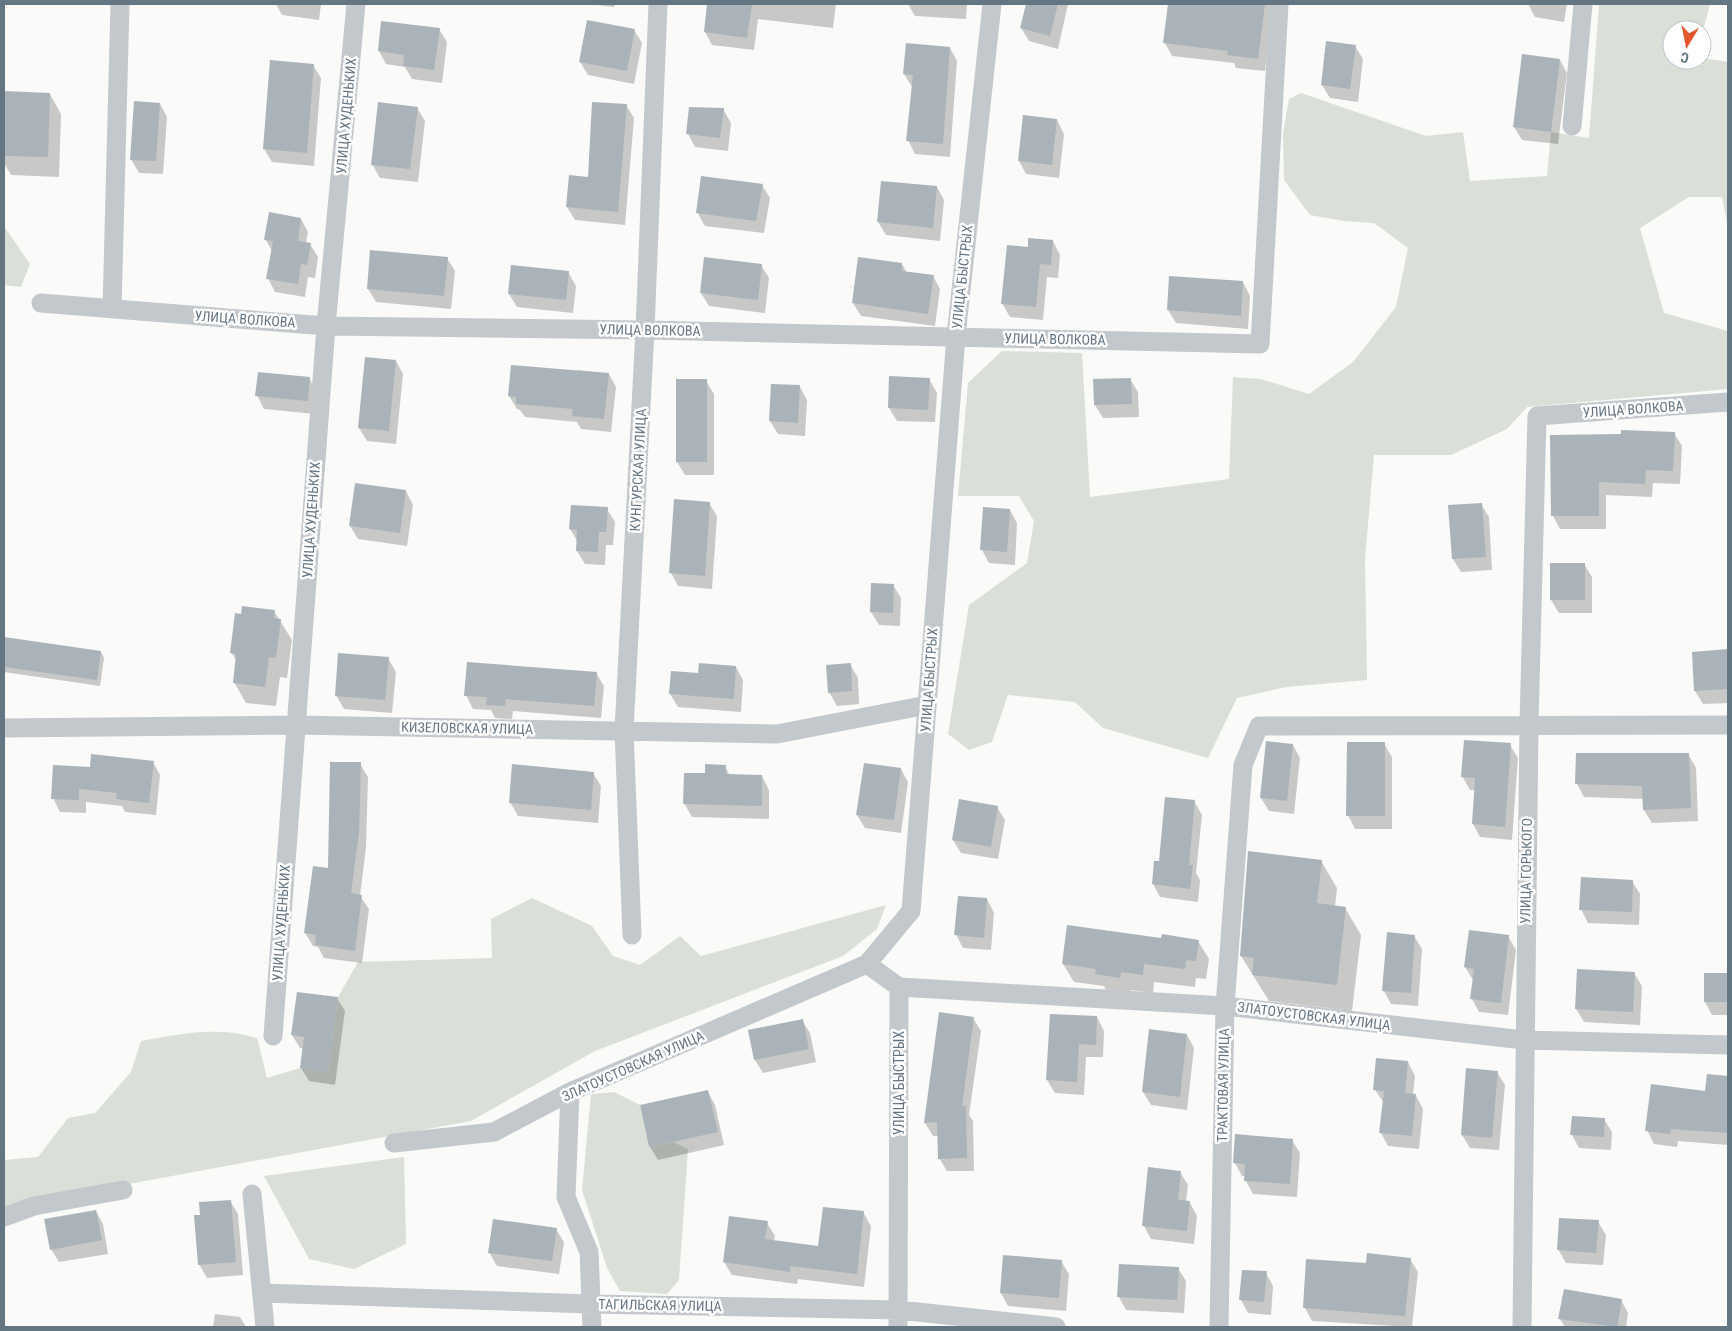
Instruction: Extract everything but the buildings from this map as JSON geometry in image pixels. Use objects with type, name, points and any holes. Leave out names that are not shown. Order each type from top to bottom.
[{"type":"street","points":[[112,309],[120,4]]},
{"type":"street","name":"УЛИЦА ХУДЕНЬКИХ","points":[[273,1036],[326,326],[356,4]]},
{"type":"street","name":"КУНГУРСКАЯ УЛИЦА","points":[[632,935],[624,730],[645,330],[658,4]]},
{"type":"street","name":"УЛИЦА БЫСТРЫХ","points":[[867,964],[911,911],[956,336],[992,4]]},
{"type":"street","name":"УЛИЦА ВОЛКОВА","points":[[41,303],[326,326],[645,330],[1260,344],[1279,4]]},
{"type":"street","points":[[1572,126],[1583,4]]},
{"type":"street","name":"УЛИЦА ВОЛКОВА","points":[[1537,416],[1728,402]]},
{"type":"street","name":"УЛИЦА ГОРЬКОГО","points":[[1522,1327],[1529,724],[1537,416]]},
{"type":"street","name":"КИЗЕЛОВСКАЯ УЛИЦА","points":[[4,728],[295,725],[777,734],[927,705]]},
{"type":"street","points":[[1529,724],[1728,725]]},
{"type":"street","name":"ТРАКТОВАЯ УЛИЦА","points":[[1219,1327],[1225,1006],[1243,765],[1259,726],[1529,724]]},
{"type":"street","points":[[867,964],[899,987]]},
{"type":"street","name":"ЗЛАТОУСТОВСКАЯ УЛИЦА","points":[[394,1143],[494,1132],[570,1092],[867,964]]},
{"type":"street","name":"УЛИЦА БЫСТРЫХ","points":[[898,1319],[899,987]]},
{"type":"street","name":"ЗЛАТОУСТОВСКАЯ УЛИЦА","points":[[899,987],[1225,1006],[1524,1040],[1728,1045]]},
{"type":"street","points":[[570,1092],[566,1197],[589,1252],[592,1327]]},
{"type":"street","points":[[4,1216],[34,1206],[123,1190]]},
{"type":"street","points":[[252,1194],[265,1327]]},
{"type":"street","name":"ТАГИЛЬСКАЯ УЛИЦА","points":[[263,1294],[592,1304],[1056,1327]]},
{"type":"shaded area","points":[[1599,4],[1710,4],[1706,20],[1662,20],[1662,70],[1712,70],[1712,60],[1728,62],[1728,227],[1722,197],[1689,197],[1640,228],[1664,313],[1728,331],[1728,389],[1527,407],[1507,429],[1451,455],[1374,455],[1365,559],[1367,680],[1286,687],[1237,698],[1208,758],[1103,728],[1075,702],[1008,695],[992,742],[969,750],[948,734],[969,605],[1027,563],[1034,521],[1019,496],[958,496],[968,383],[1002,351],[1082,353],[1090,497],[1229,479],[1233,377],[1261,379],[1309,394],[1353,362],[1396,307],[1408,248],[1374,223],[1344,221],[1310,215],[1284,180],[1283,133],[1289,99],[1301,93],[1426,136],[1463,132],[1470,181],[1547,176],[1551,132],[1589,138]]},
{"type":"shaded area","points":[[4,226],[30,264],[21,287],[4,285]]},
{"type":"shaded area","points":[[532,898],[592,926],[613,956],[640,965],[680,936],[701,956],[886,905],[877,929],[843,956],[595,1051],[471,1121],[4,1207],[4,1160],[38,1157],[68,1118],[95,1113],[131,1072],[141,1041],[199,1032],[242,1034],[257,1038],[267,1078],[300,1068],[328,1072],[338,997],[358,962],[492,958],[491,919]]},
{"type":"shaded area","points":[[614,1092],[640,1105],[649,1147],[673,1142],[688,1149],[679,1280],[667,1294],[620,1291],[607,1268],[582,1190],[591,1094]]},
{"type":"shaded area","points":[[404,1157],[406,1244],[354,1269],[309,1259],[264,1176]]}]
